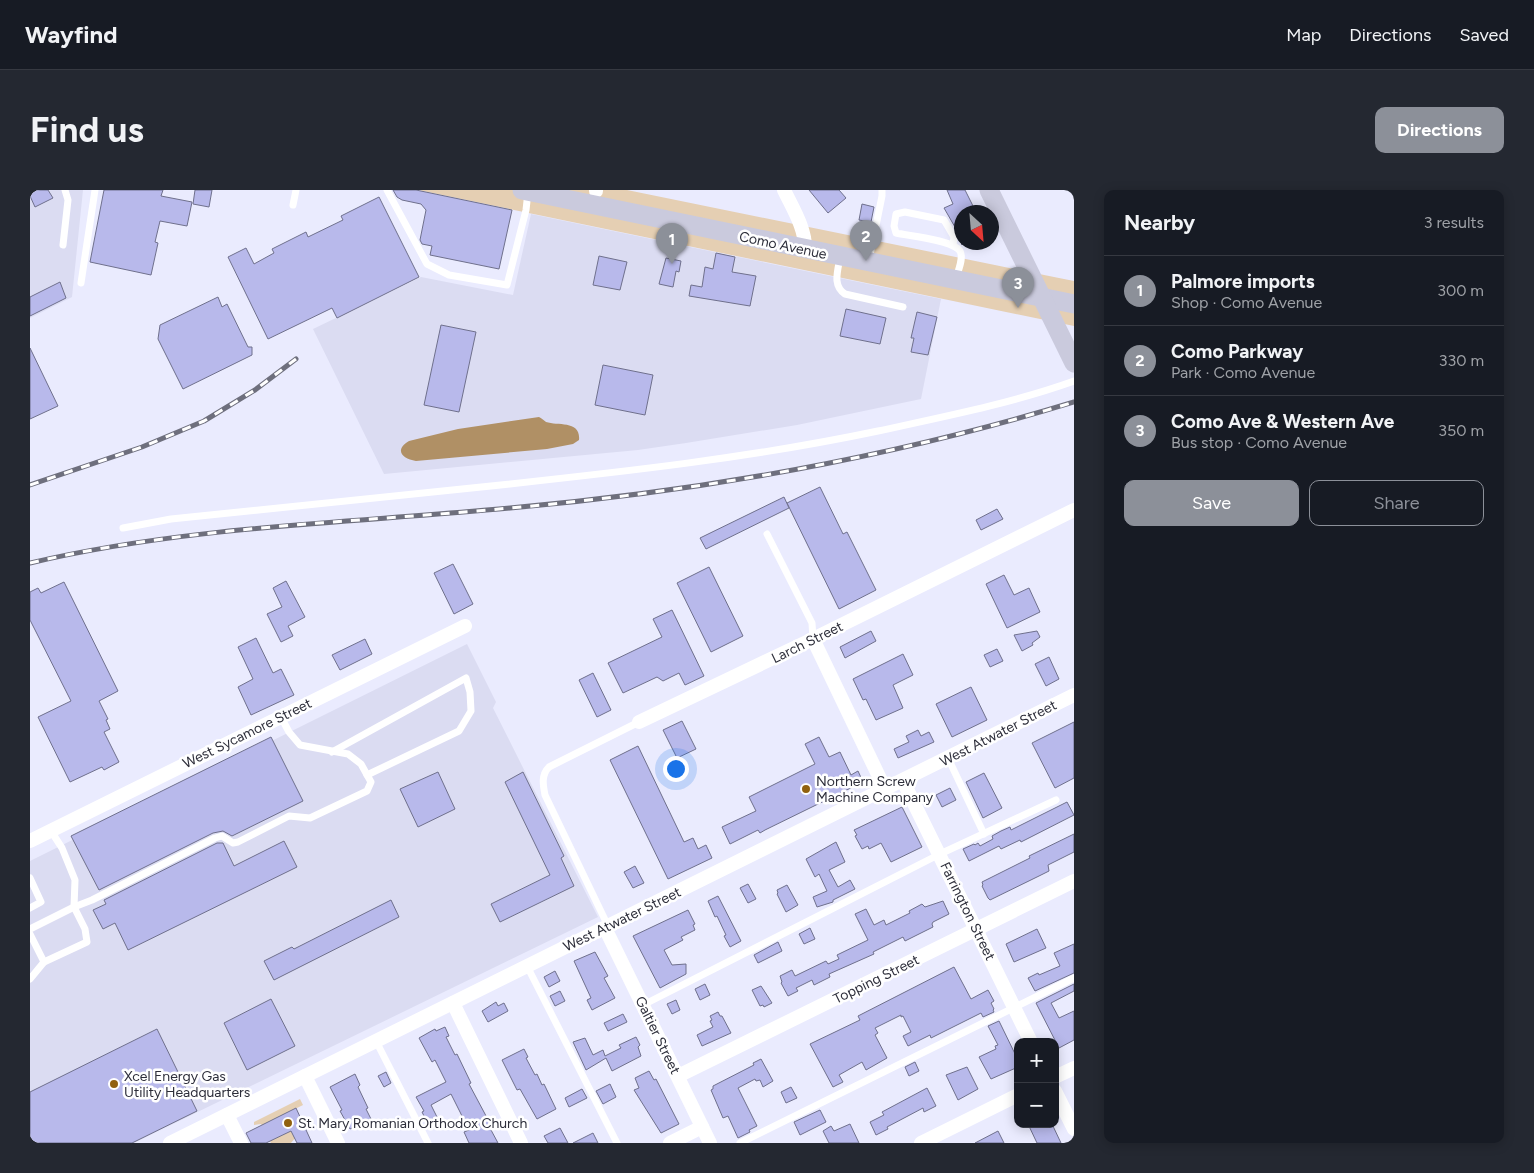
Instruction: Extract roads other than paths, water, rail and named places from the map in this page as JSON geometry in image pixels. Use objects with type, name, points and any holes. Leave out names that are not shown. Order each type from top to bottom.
[{"type":"main road","name":"Como Avenue","points":[[525,191],[596,194],[805,250],[1074,304]]},
{"type":"main road","points":[[991,191],[1072,359]]},
{"type":"street","points":[[784,190],[803,230],[806,240],[805,250]]},
{"type":"street","name":"Larch Street","points":[[639,722],[813,639],[1074,510]]},
{"type":"street","name":"West Sycamore Street","points":[[30,841],[465,626]]},
{"type":"street","points":[[813,639],[885,789]]},
{"type":"street","name":"West Atwater Street","points":[[174,1142],[1074,695]]},
{"type":"street","name":"Farrington Street","points":[[903,780],[1029,1038]]},
{"type":"street","name":"Topping Street","points":[[678,1076],[1074,881]]},
{"type":"street","name":"Galtier Street","points":[[607,927],[710,1143]]},
{"type":"street","points":[[452,1003],[521,1143]]},
{"type":"street","points":[[1059,1075],[1074,1068]]},
{"type":"street","points":[[305,1076],[338,1143]]},
{"type":"street","points":[[921,1143],[1014,1098]]},
{"type":"street","points":[[1059,1099],[1074,1129]]},
{"type":"street","points":[[227,1115],[241,1143]]},
{"type":"street","points":[[670,1143],[702,1127]]},
{"type":"lane","points":[[63,245],[68,200],[65,190]]},
{"type":"lane","points":[[81,283],[95,190]]},
{"type":"lane","points":[[292,205],[296,190]]},
{"type":"lane","points":[[387,190],[427,264],[449,275],[507,284],[526,210],[525,191]]},
{"type":"lane","points":[[868,262],[882,190]]},
{"type":"lane","points":[[952,245],[954,237],[944,220],[905,212],[896,214],[894,226],[896,233],[952,245],[960,252],[961,258],[955,281]]},
{"type":"lane","points":[[840,257],[836,285],[839,290],[845,294],[903,307]]},
{"type":"lane","points":[[123,528],[172,519],[594,475],[738,456],[911,424],[978,408],[1074,381]]},
{"type":"lane","points":[[768,534],[812,623],[813,639]]},
{"type":"lane","points":[[332,752],[466,678],[470,692],[471,710],[459,731],[367,774]]},
{"type":"lane","points":[[30,929],[215,838],[222,836],[233,843],[289,816],[310,818],[366,791],[371,782],[361,764],[348,754],[300,745],[289,732],[281,717]]},
{"type":"lane","name":"Larch Street","points":[[543,776],[549,766],[639,722]]},
{"type":"lane","points":[[948,758],[984,834]]},
{"type":"lane","name":"Galtier Street","points":[[543,776],[545,795],[607,927]]},
{"type":"lane","points":[[643,1005],[940,854],[1056,800]]},
{"type":"lane","points":[[30,979],[44,962],[87,942],[84,929],[74,907],[75,880],[62,848],[51,831]]},
{"type":"lane","points":[[30,878],[41,902],[30,908]]},
{"type":"lane","points":[[30,934],[44,962]]},
{"type":"lane","points":[[528,966],[617,1143]]},
{"type":"lane","points":[[740,1143],[1074,978]]},
{"type":"lane","points":[[376,1041],[428,1143]]},
{"type":"railway","points":[[30,485],[142,447],[204,421],[255,390],[296,359]]},
{"type":"railway","points":[[30,563],[89,551],[209,533],[582,501],[724,482],[795,470],[936,440],[1074,402]]},
{"type":"place","name":"Como Parkway","points":[[866,261]]},
{"type":"place","name":"Palmore imports","points":[[672,264]]},
{"type":"place","name":"Como Ave & Western Ave","points":[[1018,308]]},
{"type":"place","name":"Northern Screw Machine Company","points":[[806,789]]},
{"type":"place","name":"Xcel Energy Gas Utility Headquarters","points":[[114,1084]]},
{"type":"place","name":"St. Mary Romanian Orthodox Church","points":[[288,1123]]}]
